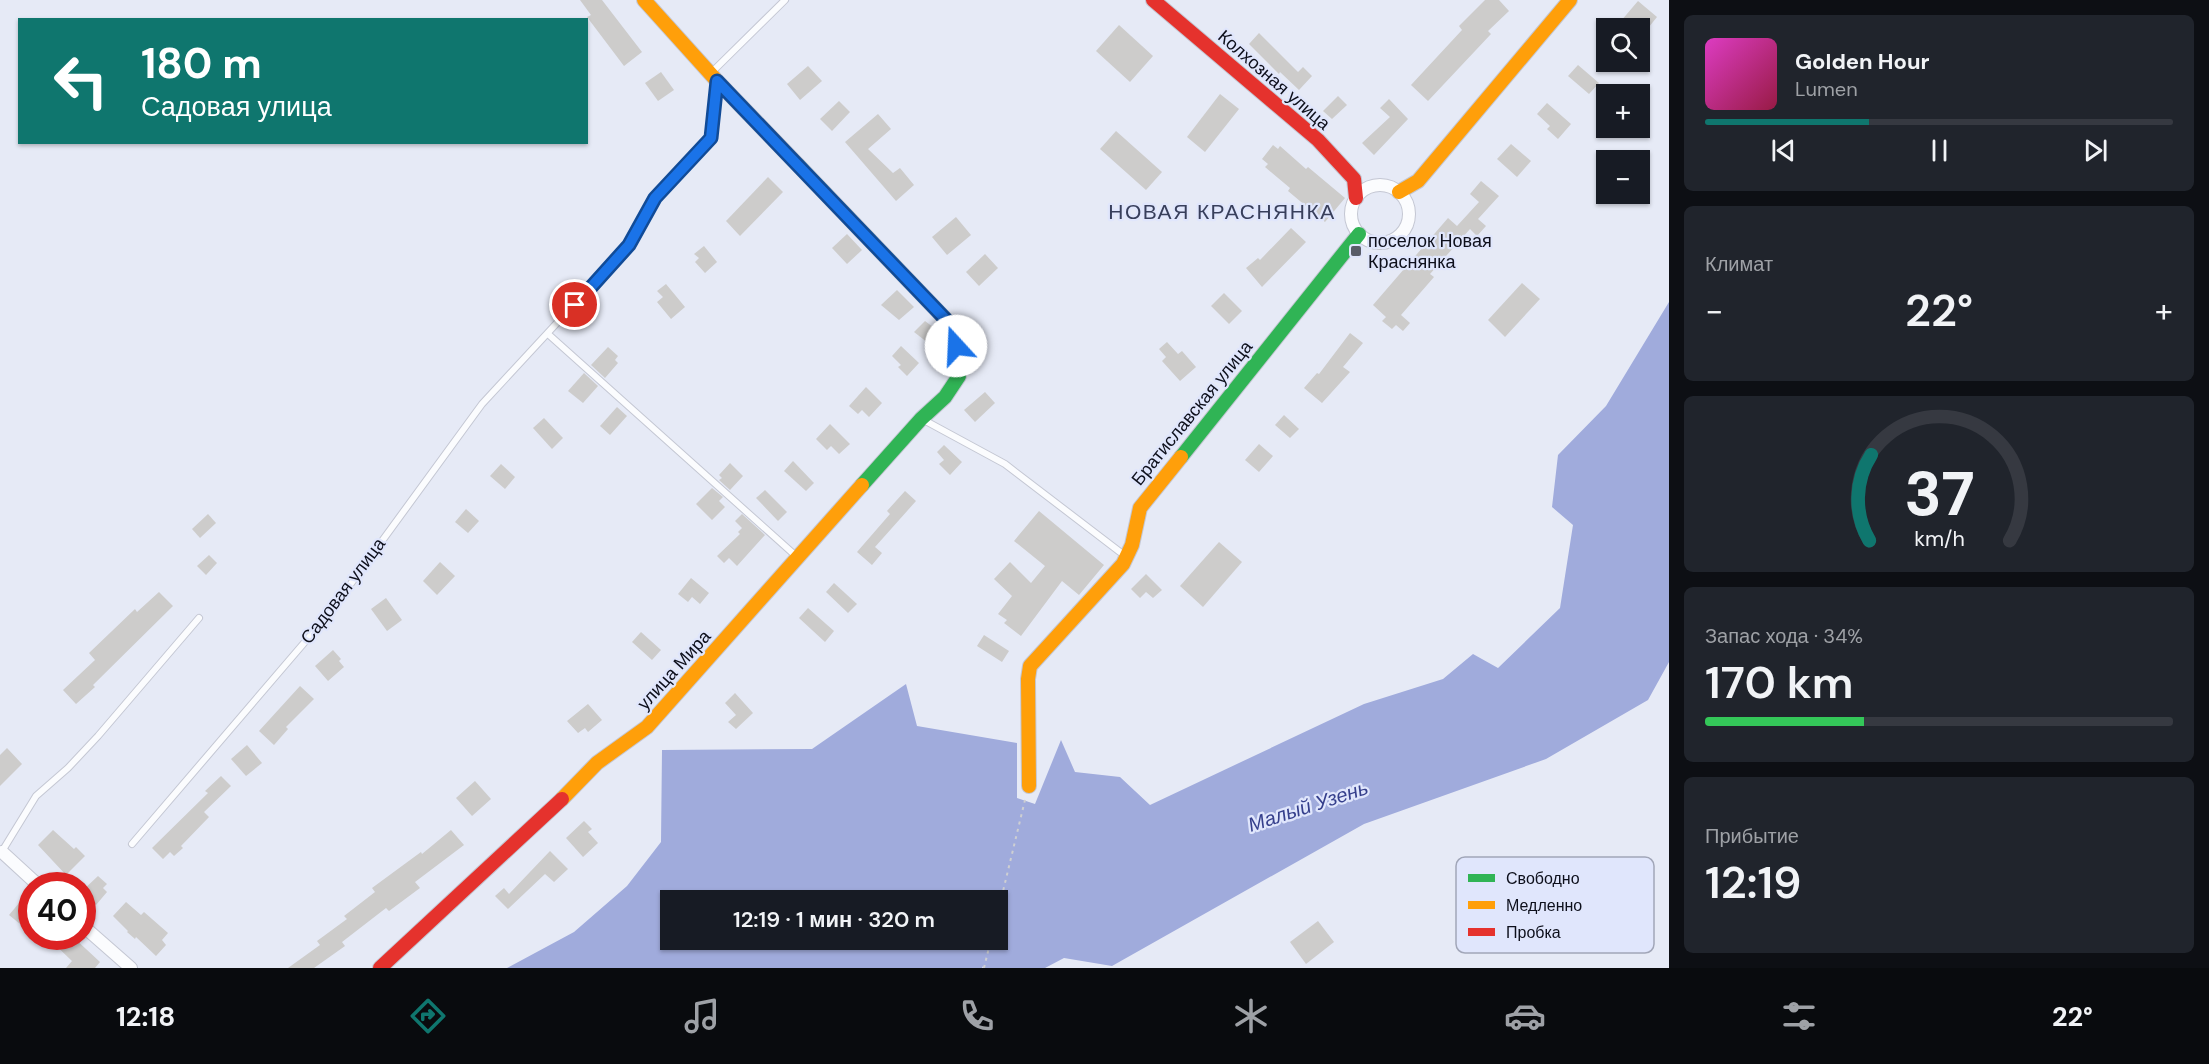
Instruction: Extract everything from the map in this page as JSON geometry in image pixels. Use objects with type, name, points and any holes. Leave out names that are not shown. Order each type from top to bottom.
[{"type":"street","points":[[644,0],[714,77]]},
{"type":"street","name":"Колхозная улица","points":[[1153,0],[1318,140],[1354,179],[1356,198]]},
{"type":"street","points":[[1400,192],[1418,182],[1570,0]]},
{"type":"street","name":"улица Мира","points":[[380,968],[543,819],[597,763],[647,727],[921,419],[945,397],[959,376],[953,327],[714,77]]},
{"type":"street","points":[[1381,184],[1391,186],[1400,192],[1406,200],[1410,214],[1408,224],[1402,234],[1385,243],[1367,240],[1359,234],[1353,226],[1351,216],[1356,198],[1363,190],[1381,184]]},
{"type":"street","name":"Братиславская улица","points":[[1029,786],[1028,679],[1030,666],[1123,564],[1132,545],[1140,508],[1359,234]]},
{"type":"street","points":[[1,853],[23,872]]},
{"type":"street","points":[[96,937],[131,968]]},
{"type":"lane","points":[[714,77],[785,0]]},
{"type":"lane","name":"Садовая улица","points":[[132,844],[328,615],[482,404],[629,245],[655,198],[711,138],[714,77]]},
{"type":"lane","points":[[548,334],[798,558]]},
{"type":"lane","points":[[921,419],[1005,464],[1120,552]]},
{"type":"lane","points":[[1,853],[36,796],[68,768],[98,736],[199,618]]},
{"type":"path","points":[[1003,890],[1029,786]]},
{"type":"path","points":[[984,968],[988,950]]},
{"type":"water","name":"Малый Узень","points":[[1669,302],[1669,662],[1648,700],[1546,759],[1364,824],[1112,966],[1064,958],[1045,968],[984,968],[983,966],[982,968],[507,968],[574,932],[627,886],[661,842],[662,750],[812,749],[906,684],[917,726],[1017,743],[1017,798],[1035,804],[1061,740],[1075,772],[1120,777],[1150,805],[1364,704],[1443,679],[1473,654],[1498,668],[1560,608],[1573,525],[1552,507],[1558,455],[1606,406]]},
{"type":"building","points":[[580,0],[602,0],[642,52],[624,66],[587,17],[591,15]]},
{"type":"building","points":[[1485,0],[1499,0],[1509,11],[1488,31],[1491,34],[1428,101],[1411,85],[1462,30],[1459,26]]},
{"type":"building","points":[[1638,1],[1657,17],[1650,26],[1650,18],[1624,18]]},
{"type":"building","points":[[1119,25],[1153,56],[1130,82],[1096,51]]},
{"type":"building","points":[[1259,33],[1298,72],[1303,67],[1312,76],[1299,90],[1249,44]]},
{"type":"building","points":[[1578,65],[1599,83],[1589,94],[1568,76]]},
{"type":"building","points":[[808,66],[822,81],[800,100],[787,84]]},
{"type":"building","points":[[661,72],[674,90],[658,101],[645,83]]},
{"type":"building","points":[[1220,94],[1239,109],[1205,152],[1187,137]]},
{"type":"building","points":[[1338,96],[1347,105],[1332,119],[1323,111]]},
{"type":"building","points":[[1389,99],[1408,119],[1374,155],[1362,143],[1390,117],[1380,108]]},
{"type":"building","points":[[839,101],[850,112],[832,131],[820,119]]},
{"type":"building","points":[[1547,103],[1571,124],[1558,139],[1547,129],[1550,126],[1537,114]]},
{"type":"building","points":[[878,114],[891,129],[868,149],[893,173],[900,168],[914,185],[896,201],[845,142]]},
{"type":"building","points":[[1116,131],[1162,172],[1146,190],[1100,149]]},
{"type":"building","points":[[1511,144],[1531,161],[1517,177],[1497,159]]},
{"type":"building","points":[[1273,145],[1278,149],[1280,146],[1345,198],[1325,222],[1288,191],[1290,188],[1265,167],[1268,164],[1262,159]]},
{"type":"building","points":[[768,177],[783,192],[740,236],[726,221]]},
{"type":"building","points":[[1481,181],[1499,196],[1478,219],[1486,226],[1477,236],[1470,229],[1430,274],[1434,277],[1401,315],[1410,323],[1403,331],[1396,325],[1392,329],[1382,321],[1386,317],[1373,305],[1448,218],[1457,226],[1479,202],[1470,194]]},
{"type":"building","points":[[956,217],[971,235],[947,255],[932,237]]},
{"type":"building","points":[[1291,228],[1306,242],[1262,287],[1246,268],[1258,258],[1260,260]]},
{"type":"building","points":[[847,234],[862,250],[847,264],[832,248]]},
{"type":"building","points":[[704,246],[717,262],[705,273],[695,262],[699,258],[694,254]]},
{"type":"building","points":[[985,254],[998,268],[979,286],[966,272]]},
{"type":"building","points":[[1522,283],[1540,299],[1505,337],[1488,320]]},
{"type":"building","points":[[666,284],[685,307],[671,319],[657,302],[663,297],[657,291]]},
{"type":"building","points":[[897,290],[914,307],[899,320],[881,305]]},
{"type":"building","points":[[1224,293],[1242,311],[1229,324],[1211,306]]},
{"type":"building","points":[[925,321],[942,334],[932,346],[914,332]]},
{"type":"building","points":[[1350,333],[1363,343],[1343,367],[1350,372],[1322,403],[1304,388],[1317,373],[1319,374]]},
{"type":"building","points":[[1167,342],[1178,354],[1182,351],[1196,367],[1180,381],[1162,361],[1166,357],[1159,349]]},
{"type":"building","points":[[901,346],[919,363],[907,376],[892,356]]},
{"type":"building","points":[[608,347],[618,356],[615,360],[618,363],[605,378],[591,365]]},
{"type":"building","points":[[584,373],[598,386],[583,403],[568,391]]},
{"type":"building","points":[[866,387],[882,403],[869,417],[862,410],[858,414],[849,406]]},
{"type":"building","points":[[985,392],[995,403],[975,422],[964,410]]},
{"type":"building","points":[[617,407],[627,416],[610,435],[600,426]]},
{"type":"building","points":[[1284,415],[1299,429],[1290,438],[1275,425]]},
{"type":"building","points":[[544,418],[563,438],[552,449],[533,428]]},
{"type":"building","points":[[830,424],[850,444],[839,454],[831,446],[827,450],[816,439]]},
{"type":"building","points":[[1259,444],[1273,456],[1259,472],[1245,460]]},
{"type":"building","points":[[944,445],[962,462],[950,475],[939,464],[944,460],[937,452]]},
{"type":"building","points":[[793,461],[814,483],[806,491],[784,471]]},
{"type":"building","points":[[730,463],[743,476],[730,490],[719,480],[722,478],[719,475]]},
{"type":"building","points":[[501,464],[515,477],[505,489],[490,476]]},
{"type":"building","points":[[712,488],[723,497],[719,501],[725,507],[712,520],[696,504]]},
{"type":"building","points":[[765,490],[787,512],[778,521],[756,498]]},
{"type":"building","points":[[905,491],[916,501],[875,547],[882,553],[872,565],[857,552],[890,514],[887,511]]},
{"type":"building","points":[[466,509],[479,521],[468,533],[455,522]]},
{"type":"building","points":[[1039,511],[1104,565],[1079,595],[1062,581],[1021,636],[1004,623],[1007,620],[998,614],[1012,596],[994,579],[1010,562],[1031,583],[1045,566],[1014,541]]},
{"type":"building","points":[[208,514],[216,523],[200,538],[192,529]]},
{"type":"building","points":[[742,514],[765,535],[737,566],[729,558],[724,563],[717,556],[740,534],[738,532],[742,528],[735,521]]},
{"type":"building","points":[[1219,542],[1242,562],[1203,607],[1180,586]]},
{"type":"building","points":[[209,555],[217,563],[206,575],[197,566]]},
{"type":"building","points":[[440,562],[455,576],[437,595],[423,581]]},
{"type":"building","points":[[1146,574],[1162,590],[1153,598],[1146,592],[1140,598],[1131,589]]},
{"type":"building","points":[[691,578],[709,593],[700,604],[692,597],[688,602],[678,594]]},
{"type":"building","points":[[834,583],[857,604],[848,613],[826,592]]},
{"type":"building","points":[[159,592],[173,606],[76,704],[63,690],[95,660],[89,653],[135,609],[137,612]]},
{"type":"building","points":[[386,598],[402,620],[387,631],[371,609]]},
{"type":"building","points":[[808,608],[834,631],[825,642],[799,618]]},
{"type":"building","points":[[641,632],[661,650],[652,660],[632,642]]},
{"type":"building","points":[[984,635],[1009,651],[1002,662],[977,646]]},
{"type":"building","points":[[333,650],[341,659],[339,661],[344,667],[328,681],[315,666]]},
{"type":"building","points":[[300,686],[314,699],[286,727],[288,729],[274,745],[259,731]]},
{"type":"building","points":[[735,693],[753,713],[736,729],[728,722],[736,715],[725,703]]},
{"type":"building","points":[[588,704],[602,720],[588,732],[585,728],[578,733],[567,721]]},
{"type":"building","points":[[247,745],[262,763],[246,776],[231,759]]},
{"type":"building","points":[[7,748],[22,764],[0,786],[0,755]]},
{"type":"building","points":[[221,776],[231,786],[204,812],[209,817],[181,846],[183,848],[174,856],[170,852],[163,859],[152,848],[208,793],[205,791]]},
{"type":"building","points":[[475,781],[491,799],[472,816],[456,798]]},
{"type":"building","points":[[584,821],[592,829],[588,832],[598,843],[583,857],[566,838]]},
{"type":"building","points":[[53,830],[85,856],[69,872],[63,872],[38,845]]},
{"type":"building","points":[[451,830],[464,845],[415,882],[420,888],[389,911],[386,908],[342,942],[345,946],[314,968],[288,968],[320,945],[317,941],[347,919],[344,916],[375,892],[372,888],[421,852],[422,854]]},
{"type":"building","points":[[550,851],[568,869],[554,882],[545,874],[508,909],[495,896],[504,888],[509,894]]},
{"type":"building","points":[[98,876],[107,884],[103,888],[107,892],[96,905],[96,878]]},
{"type":"building","points":[[126,902],[141,915],[144,912],[168,933],[162,940],[166,945],[156,956],[136,937],[135,939],[127,932],[113,916]]},
{"type":"building","points":[[18,904],[18,922],[9,915]]},
{"type":"building","points":[[1318,921],[1334,942],[1306,964],[1290,942]]},
{"type":"building","points":[[61,950],[87,950],[100,962],[95,968],[66,968],[72,961]]},
{"type":"traffic: fast","points":[[798,165],[953,327],[959,376],[945,397],[921,419],[862,485]]},
{"type":"traffic: fast","points":[[1181,457],[1359,234]]},
{"type":"traffic: slow","points":[[644,0],[717,81],[798,165]]},
{"type":"traffic: slow","points":[[1399,192],[1418,181],[1570,0]]},
{"type":"traffic: slow","points":[[1029,786],[1028,679],[1030,666],[1123,564],[1132,545],[1140,508],[1181,457]]},
{"type":"traffic: slow","points":[[562,799],[597,763],[647,727],[862,485]]},
{"type":"traffic: jam","points":[[1153,0],[1318,140],[1354,179],[1356,198]]},
{"type":"traffic: jam","points":[[380,968],[562,799]]},
{"type":"place","name":"поселок Новая Краснянка","points":[[1356,251]]},
{"type":"district","name":"НОВАЯ КРАСНЯНКА","points":[[1222,212]]},
{"type":"route","points":[[575,305],[629,245],[655,198],[711,138],[717,81],[953,327],[956,346]]}]
